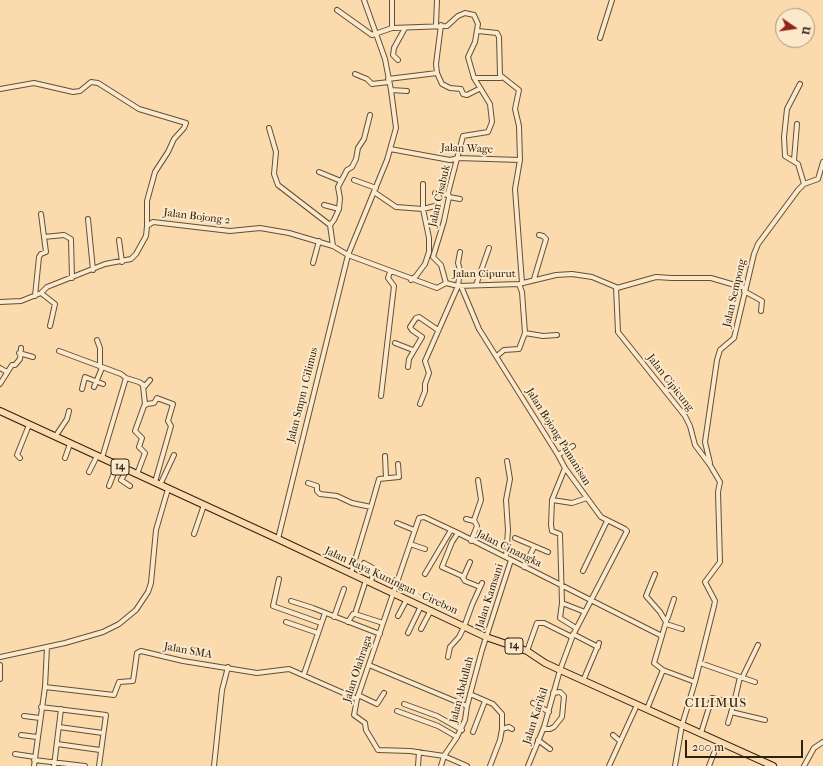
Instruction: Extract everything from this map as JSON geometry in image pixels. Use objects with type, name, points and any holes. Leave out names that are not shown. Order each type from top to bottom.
[{"type":"highway","name":"Jalan Raya Kuningan - Cirebon","points":[[0,411],[369,581],[464,627],[486,637],[527,651],[545,663],[583,681],[772,765]]},
{"type":"street","name":"Jalan Smpn 1 Cilimus","points":[[278,539],[348,256],[375,190],[390,149],[396,126],[385,59],[364,0]]},
{"type":"street","points":[[392,0],[392,28]]},
{"type":"street","points":[[436,25],[437,0]]},
{"type":"street","points":[[600,38],[612,0]]},
{"type":"street","points":[[337,10],[368,33],[376,34],[392,28],[449,25],[458,16],[467,13],[475,16],[478,24],[478,31],[488,31],[498,34],[499,72],[501,78]]},
{"type":"street","points":[[441,25],[437,51],[436,73],[444,86],[461,89],[463,94],[471,94],[480,89]]},
{"type":"street","points":[[398,60],[394,55],[394,48],[405,28]]},
{"type":"street","name":"Jalan Cisabuk","points":[[446,283],[441,265],[433,257],[444,221],[448,196],[464,135],[480,135],[491,129],[492,110],[474,78],[468,57],[478,31]]},
{"type":"street","points":[[355,74],[367,79],[372,84],[436,73]]},
{"type":"street","points":[[474,78],[501,78],[519,90],[515,103],[519,126],[520,160],[515,189],[526,333],[519,349],[504,350],[497,356]]},
{"type":"street","points":[[0,89],[34,82],[73,92],[80,91],[92,82],[98,83],[139,109],[186,123],[174,139],[156,172],[147,201],[147,225]]},
{"type":"street","points":[[800,84],[788,109],[784,124],[785,156],[794,160],[800,166],[804,184]]},
{"type":"street","points":[[391,90],[407,91]]},
{"type":"street","points":[[330,225],[334,220],[338,209],[340,198],[338,189],[341,181],[356,158],[358,148],[364,139],[370,115]]},
{"type":"street","points":[[794,160],[797,124]]},
{"type":"street","points":[[269,128],[276,152],[274,174],[278,185],[330,225],[333,246]]},
{"type":"street","name":"Jalan Wage","points":[[390,149],[450,160],[458,158],[520,160]]},
{"type":"street","name":"Jalan Sempong","points":[[710,463],[705,442],[717,360],[720,350],[734,338],[744,289],[758,244],[798,190],[804,184],[818,179],[823,162]]},
{"type":"street","points":[[319,172],[341,181]]},
{"type":"street","points":[[354,180],[375,190],[396,207],[423,209],[439,205]]},
{"type":"street","points":[[411,280],[425,264],[429,252],[430,244],[423,209],[424,184]]},
{"type":"street","points":[[436,193],[460,199]]},
{"type":"street","points":[[324,205],[338,209]]},
{"type":"street","points":[[35,296],[39,257],[41,254],[46,252],[41,214]]},
{"type":"street","points":[[88,219],[93,270]]},
{"type":"street","name":"Jalan Bojong 2","points":[[0,302],[20,301],[41,293],[47,287],[93,270],[104,264],[122,262],[131,259],[136,254],[146,236],[147,225],[154,222],[228,230],[260,228],[273,229],[333,246],[348,256]]},
{"type":"street","points":[[534,279],[546,239],[539,235]]},
{"type":"street","points":[[44,237],[64,236],[71,239],[72,278]]},
{"type":"street","points":[[119,240],[122,262]]},
{"type":"street","points":[[313,263],[319,241]]},
{"type":"street","points":[[476,285],[489,248]]},
{"type":"street","points":[[420,404],[425,391],[428,373],[424,364],[459,286],[460,270],[458,263],[460,252]]},
{"type":"street","name":"Jalan Cipurut","points":[[348,256],[411,280],[437,288],[446,283],[459,286],[521,283],[534,279],[572,274],[582,275],[608,283],[617,288]]},
{"type":"street","points":[[381,396],[394,286],[388,278],[390,272]]},
{"type":"street","points":[[617,288],[654,277],[711,278],[744,289],[762,301],[761,312]]},
{"type":"street","name":"Jalan Bojong Pamanisan","points":[[459,286],[479,329],[558,454],[565,468],[601,517],[625,529],[627,533],[576,628],[560,670]]},
{"type":"street","name":"Jalan Cipicung","points":[[617,288],[618,332],[685,416],[690,426],[695,445],[710,463],[720,482],[718,492],[720,564],[708,578],[706,584],[715,601],[700,663]]},
{"type":"street","points":[[41,293],[56,304],[50,326]]},
{"type":"street","points":[[408,366],[413,350],[422,337],[410,327],[416,318],[419,317],[438,330]]},
{"type":"street","points":[[526,333],[542,336],[557,335]]},
{"type":"street","points":[[94,387],[101,367],[100,348],[97,340]]},
{"type":"street","points":[[394,343],[413,350]]},
{"type":"street","points":[[0,384],[7,372],[20,358],[19,354],[21,348]]},
{"type":"street","points":[[58,351],[121,374],[126,378],[139,382],[143,386],[145,404],[135,431],[136,434],[142,438],[139,447],[146,453],[137,474]]},
{"type":"street","points":[[19,354],[33,357]]},
{"type":"street","points":[[0,368],[7,372]]},
{"type":"street","points":[[82,389],[85,377],[103,384]]},
{"type":"street","points":[[89,472],[99,457],[126,378]]},
{"type":"street","points":[[143,386],[147,385],[150,380]]},
{"type":"street","points":[[145,404],[154,403],[157,398],[174,405],[168,422],[171,426],[158,484]]},
{"type":"street","points":[[55,437],[67,419],[69,411]]},
{"type":"street","points":[[20,458],[17,455],[29,425]]},
{"type":"street","points":[[65,458],[70,444]]},
{"type":"street","points":[[558,454],[573,446]]},
{"type":"street","points":[[158,484],[174,455]]},
{"type":"street","points":[[385,456],[386,478]]},
{"type":"street","points":[[506,557],[508,530],[506,500],[510,479],[507,461]]},
{"type":"street","points":[[351,573],[379,480],[386,478],[398,478],[398,464]]},
{"type":"street","points":[[109,486],[117,465]]},
{"type":"street","points":[[565,468],[552,500],[552,529],[560,534],[560,584],[562,603],[560,618],[576,628]]},
{"type":"street","points":[[127,470],[121,480],[130,486]]},
{"type":"street","points":[[474,521],[481,500],[478,480]]},
{"type":"street","points":[[308,483],[317,486],[317,491],[320,494],[337,496],[352,503],[371,507]]},
{"type":"street","points":[[0,657],[17,652],[47,647],[103,632],[119,624],[136,610],[148,592],[151,583],[156,530],[168,488]]},
{"type":"street","points":[[552,500],[572,503],[587,498]]},
{"type":"street","points":[[194,534],[204,505]]},
{"type":"street","name":"Jalan Cinangka","points":[[393,593],[417,520],[422,517],[458,533],[471,541],[506,557],[662,636]]},
{"type":"street","points":[[466,519],[474,521],[477,526],[471,541]]},
{"type":"street","points":[[583,571],[607,521]]},
{"type":"street","points":[[397,523],[414,530]]},
{"type":"street","points":[[425,574],[451,530]]},
{"type":"street","points":[[448,657],[450,647],[459,637],[464,627],[472,604],[481,585],[463,579],[462,576],[442,567],[452,542],[458,533]]},
{"type":"street","points":[[515,538],[548,552]]},
{"type":"street","points":[[410,544],[425,549]]},
{"type":"street","points":[[524,566],[534,547]]},
{"type":"street","name":"Jalan Kamsani","points":[[486,637],[511,560]]},
{"type":"street","points":[[348,622],[353,614],[355,614],[373,568],[364,562]]},
{"type":"street","points":[[463,579],[470,562]]},
{"type":"street","points":[[655,574],[646,596],[660,612],[666,622],[682,629]]},
{"type":"street","points":[[279,578],[273,606],[321,623]]},
{"type":"street","points":[[334,617],[344,589]]},
{"type":"street","name":"Jalan Olahraga","points":[[393,593],[357,697],[354,715],[365,723],[366,730],[378,750],[419,752],[444,756],[467,766]]},
{"type":"street","points":[[398,616],[407,599]]},
{"type":"street","points":[[674,599],[654,660],[663,670],[695,682]]},
{"type":"street","points":[[291,601],[380,634]]},
{"type":"street","points":[[562,603],[585,612]]},
{"type":"street","points":[[408,633],[421,606]]},
{"type":"street","points":[[421,629],[431,610]]},
{"type":"street","points":[[304,674],[325,613]]},
{"type":"street","points":[[355,614],[383,623]]},
{"type":"street","points":[[286,622],[318,633]]},
{"type":"street","points":[[527,651],[537,622],[544,622],[598,645],[583,681]]},
{"type":"street","name":"Jalan Abdullah","points":[[441,766],[444,756],[462,730],[470,694],[486,637]]},
{"type":"street","points":[[728,722],[741,677],[758,645]]},
{"type":"street","points":[[34,766],[45,686],[47,647]]},
{"type":"street","name":"Jalan SMA","points":[[45,686],[114,695],[119,682],[133,681],[137,652],[141,651],[183,661],[258,672],[272,672],[281,669],[289,669],[378,704],[384,693]]},
{"type":"street","points":[[675,766],[682,725],[700,663],[755,682]]},
{"type":"street","points":[[369,665],[467,706]]},
{"type":"street","points":[[0,666],[0,679]]},
{"type":"street","points":[[214,766],[222,690],[228,667]]},
{"type":"street","name":"Jalan Karikil","points":[[528,766],[549,712],[560,670]]},
{"type":"street","points":[[647,709],[663,670]]},
{"type":"street","points":[[543,729],[550,729],[554,727],[562,717],[564,696],[560,692],[553,692]]},
{"type":"street","points":[[470,694],[500,710],[502,714],[502,729],[490,766]]},
{"type":"street","points":[[701,733],[712,698],[734,703]]},
{"type":"street","points":[[473,732],[485,701]]},
{"type":"street","points":[[533,703],[549,712]]},
{"type":"street","points":[[404,704],[437,716],[462,730]]},
{"type":"street","points":[[609,766],[637,705]]},
{"type":"street","points":[[41,707],[106,715],[99,766]]},
{"type":"street","points":[[54,764],[61,709]]},
{"type":"street","points":[[397,711],[438,726],[457,738]]},
{"type":"street","points":[[732,712],[764,720]]},
{"type":"street","points":[[24,716],[40,718]]},
{"type":"street","points":[[59,727],[103,733]]},
{"type":"street","points":[[502,729],[509,727],[512,729]]},
{"type":"street","points":[[21,735],[37,737]]},
{"type":"street","points":[[613,735],[620,741]]},
{"type":"street","points":[[538,740],[550,749]]},
{"type":"street","points":[[804,766],[814,748],[823,742]]},
{"type":"street","points":[[57,744],[100,750]]},
{"type":"street","points":[[418,766],[419,752]]},
{"type":"street","points":[[709,766],[714,753]]},
{"type":"street","points":[[15,754],[54,764],[85,766]]},
{"type":"district","name":"CILIMUS","points":[[716,704]]}]
